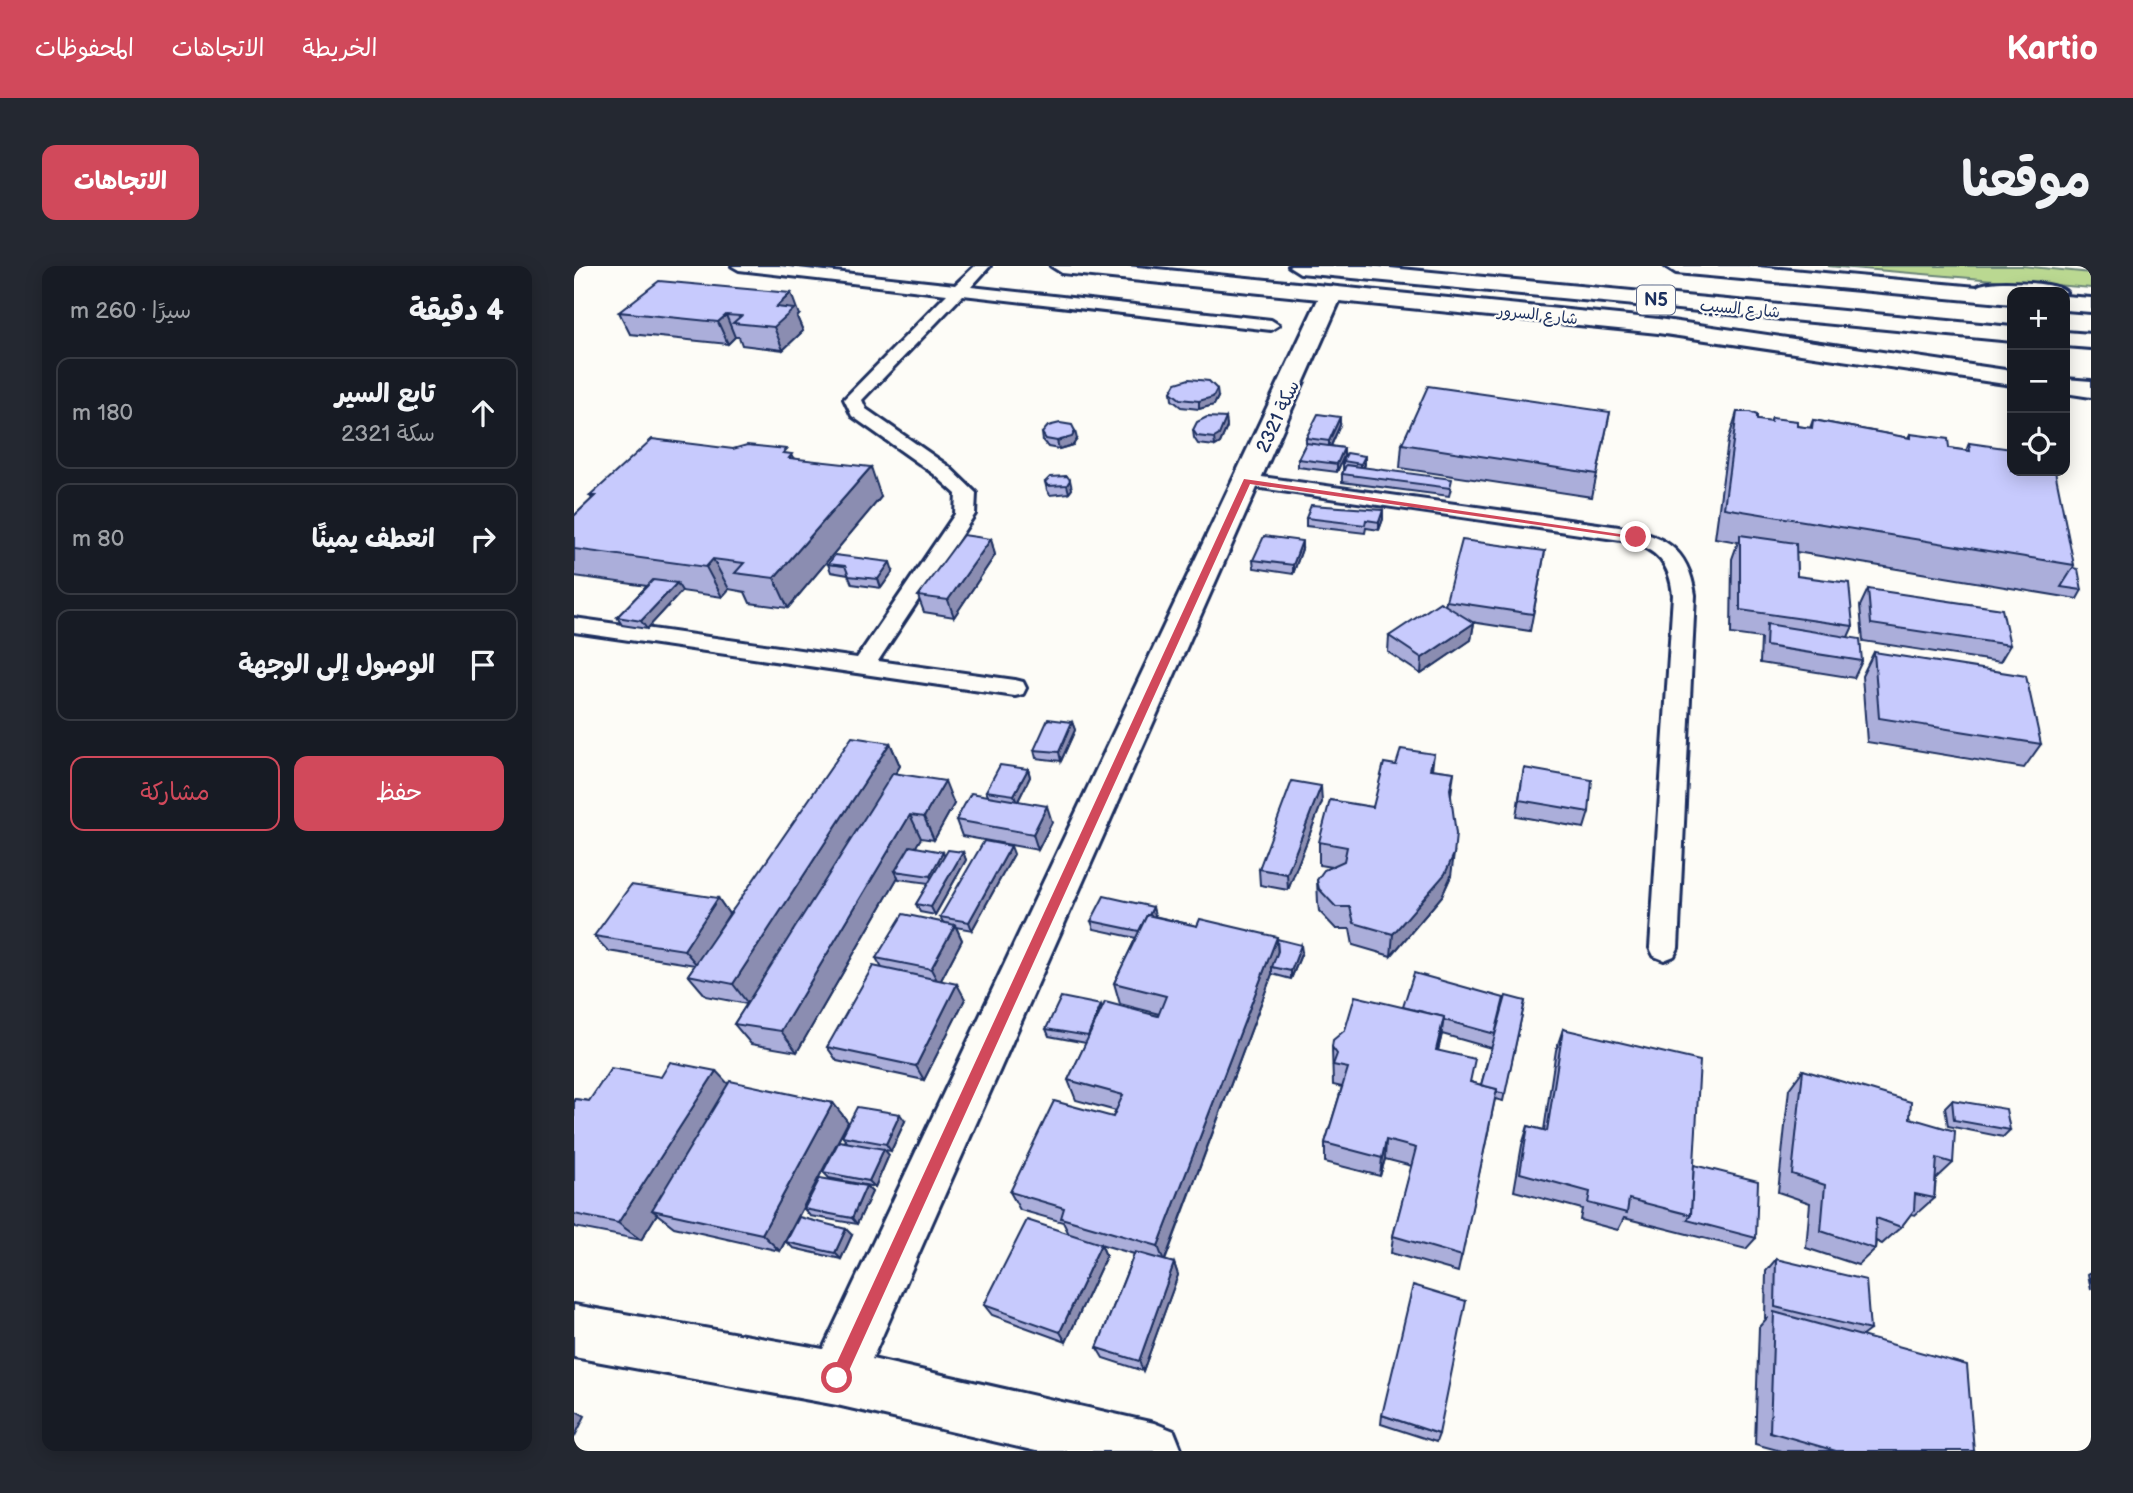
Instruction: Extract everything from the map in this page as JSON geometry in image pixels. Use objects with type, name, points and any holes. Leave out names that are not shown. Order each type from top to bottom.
[{"type":"main road","name":"شارع السرور","points":[[1062,266],[1658,326],[2007,377]]},
{"type":"main road","name":"شارع السيب","points":[[1300,266],[2007,334]]},
{"type":"main road","name":"شارع السيب","points":[[1676,266],[2007,297]]},
{"type":"main road","points":[[1905,287],[2007,290]]},
{"type":"main road","name":"سكة 2321","points":[[837,1378],[1332,293]]},
{"type":"main road","points":[[2070,293],[2091,295]]},
{"type":"main road","points":[[2070,303],[2091,305]]},
{"type":"main road","points":[[2070,339],[2091,341]]},
{"type":"main road","points":[[2070,387],[2091,389]]},
{"type":"main road","points":[[574,1331],[837,1378],[1154,1451]]},
{"type":"lane","points":[[739,266],[1271,325]]},
{"type":"lane","points":[[863,667],[965,514],[965,493],[941,470],[858,412],[853,399],[983,266]]},
{"type":"lane","points":[[1247,481],[1636,537],[1662,548],[1678,566],[1684,595],[1664,948]]},
{"type":"lane","points":[[574,625],[1014,688]]},
{"type":"green space","points":[[1828,266],[2022,266],[2091,273],[2091,288]]},
{"type":"building","points":[[659,281],[791,293],[776,307],[794,309],[774,327],[733,323],[741,316],[726,315],[718,322],[619,312]]},
{"type":"building","points":[[1189,379],[1209,381],[1217,389],[1213,397],[1199,401],[1180,399],[1171,392],[1176,383]]},
{"type":"building","points":[[1428,386],[1610,412],[1597,474],[1402,444]]},
{"type":"building","points":[[1737,412],[1750,412],[1757,415],[1757,420],[1771,422],[1772,418],[1797,421],[1797,426],[1812,428],[1813,420],[1910,438],[1910,434],[1948,439],[1949,448],[1970,451],[1969,443],[2007,448],[2007,476],[2056,476],[2074,565],[1724,508]]},
{"type":"building","points":[[1318,414],[1340,417],[1329,441],[1306,438]]},
{"type":"building","points":[[1207,417],[1226,418],[1219,435],[1214,438],[1197,436],[1193,430],[1197,422]]},
{"type":"building","points":[[1060,423],[1072,425],[1075,431],[1072,437],[1057,441],[1046,439],[1042,433],[1048,426]]},
{"type":"building","points":[[652,439],[733,449],[747,445],[787,449],[783,453],[792,454],[789,458],[871,467],[774,578],[735,573],[744,563],[713,559],[706,567],[574,549],[574,516],[595,496],[590,496]]},
{"type":"building","points":[[1306,443],[1344,448],[1337,464],[1298,459]]},
{"type":"building","points":[[1347,453],[1365,456],[1361,464],[1343,461]]},
{"type":"building","points":[[1346,465],[1452,479],[1450,488],[1342,474]]},
{"type":"building","points":[[1067,476],[1070,480],[1067,485],[1048,486],[1045,482],[1050,477]]},
{"type":"building","points":[[1311,505],[1383,510],[1379,522],[1366,520],[1365,525],[1306,518]]},
{"type":"building","points":[[963,535],[991,539],[948,600],[918,596]]},
{"type":"building","points":[[1740,535],[1796,543],[1797,576],[1849,583],[1853,626],[1740,610]]},
{"type":"building","points":[[1264,536],[1302,541],[1293,565],[1253,560]]},
{"type":"building","points":[[1462,540],[1545,551],[1533,614],[1446,601]]},
{"type":"building","points":[[835,555],[890,562],[878,579],[849,576],[845,566],[828,564]]},
{"type":"building","points":[[2073,568],[2078,569],[2082,590],[2061,587]]},
{"type":"building","points":[[653,580],[677,583],[641,621],[617,617]]},
{"type":"building","points":[[1868,589],[2002,609],[2010,645],[1871,624]]},
{"type":"building","points":[[1440,602],[1474,623],[1422,658],[1389,636]]},
{"type":"building","points":[[1767,624],[1860,639],[1862,661],[1766,646]]},
{"type":"building","points":[[1874,652],[2026,676],[2041,744],[1879,718]]},
{"type":"building","points":[[1048,719],[1072,722],[1059,752],[1034,750]]},
{"type":"building","points":[[852,737],[890,743],[733,984],[688,975]]},
{"type":"building","points":[[1401,749],[1434,754],[1430,769],[1454,772],[1450,789],[1456,834],[1454,854],[1445,874],[1393,934],[1354,923],[1350,907],[1336,907],[1319,889],[1317,880],[1324,870],[1344,861],[1347,847],[1319,842],[1330,800],[1373,807],[1384,763],[1396,765]]},
{"type":"building","points":[[1000,765],[1028,769],[1014,795],[986,791]]},
{"type":"building","points":[[1524,768],[1592,780],[1589,812],[1519,800]]},
{"type":"building","points":[[893,773],[945,781],[924,817],[910,815],[781,1031],[734,1024]]},
{"type":"building","points":[[1292,781],[1321,786],[1287,874],[1259,869]]},
{"type":"building","points":[[971,793],[1047,806],[1033,834],[956,820]]},
{"type":"building","points":[[984,841],[1011,846],[969,922],[940,917]]},
{"type":"building","points":[[910,846],[943,852],[930,876],[895,871]]},
{"type":"building","points":[[948,850],[963,852],[931,907],[916,904]]},
{"type":"building","points":[[631,885],[718,898],[684,950],[594,936]]},
{"type":"building","points":[[1104,896],[1153,907],[1139,931],[1091,921]]},
{"type":"building","points":[[903,914],[955,925],[931,969],[876,958]]},
{"type":"building","points":[[1147,915],[1197,926],[1200,919],[1277,937],[1158,1246],[1061,1218],[1064,1208],[1010,1192],[1054,1101],[1113,1117],[1123,1095],[1068,1080],[1105,1002],[1158,1016],[1166,996],[1114,983]]},
{"type":"building","points":[[1277,939],[1301,945],[1291,971],[1272,967],[1278,951]]},
{"type":"building","points":[[873,966],[957,984],[916,1066],[827,1047]]},
{"type":"building","points":[[1414,973],[1504,998],[1495,1034],[1403,1007]]},
{"type":"building","points":[[1355,996],[1444,1017],[1436,1050],[1475,1059],[1470,1082],[1497,1089],[1462,1256],[1393,1236],[1416,1148],[1386,1140],[1382,1158],[1325,1143],[1348,1068],[1333,1065],[1337,1054],[1332,1047],[1333,1040],[1345,1030]]},
{"type":"building","points":[[1506,996],[1525,1001],[1505,1094],[1481,1085]]},
{"type":"building","points":[[1061,997],[1101,1005],[1088,1036],[1046,1029]]},
{"type":"building","points":[[1563,1029],[1700,1061],[1691,1215],[1629,1199],[1627,1213],[1588,1203],[1590,1192],[1520,1173],[1528,1126],[1547,1131]]},
{"type":"building","points":[[670,1062],[716,1071],[618,1223],[574,1214],[574,1099],[589,1101],[611,1068],[661,1077]]},
{"type":"building","points":[[1803,1070],[1911,1102],[1910,1118],[1955,1131],[1953,1163],[1937,1158],[1934,1198],[1915,1194],[1914,1210],[1901,1227],[1876,1218],[1875,1249],[1821,1231],[1825,1185],[1792,1174]]},
{"type":"building","points":[[730,1081],[833,1103],[762,1234],[652,1210]]},
{"type":"building","points":[[1952,1100],[2006,1109],[2010,1130],[1954,1120]]},
{"type":"building","points":[[857,1107],[900,1114],[886,1144],[842,1136]]},
{"type":"building","points":[[839,1141],[884,1149],[869,1181],[823,1172]]},
{"type":"building","points":[[1694,1165],[1758,1181],[1756,1238],[1687,1220],[1691,1215]]},
{"type":"building","points":[[820,1178],[866,1186],[852,1218],[804,1209]]},
{"type":"building","points":[[799,1217],[846,1229],[835,1253],[786,1242]]},
{"type":"building","points":[[1027,1220],[1101,1244],[1060,1332],[984,1305]]},
{"type":"building","points":[[1135,1252],[1174,1263],[1139,1361],[1097,1348]]},
{"type":"building","points":[[1776,1259],[1866,1280],[1870,1330],[1775,1307]]},
{"type":"building","points":[[1413,1285],[1466,1301],[1439,1434],[1382,1415]]},
{"type":"building","points":[[1774,1312],[1967,1365],[1974,1451],[1836,1451],[1770,1432]]},
{"type":"route","points":[[837,1378],[1247,481],[1636,537]]}]
